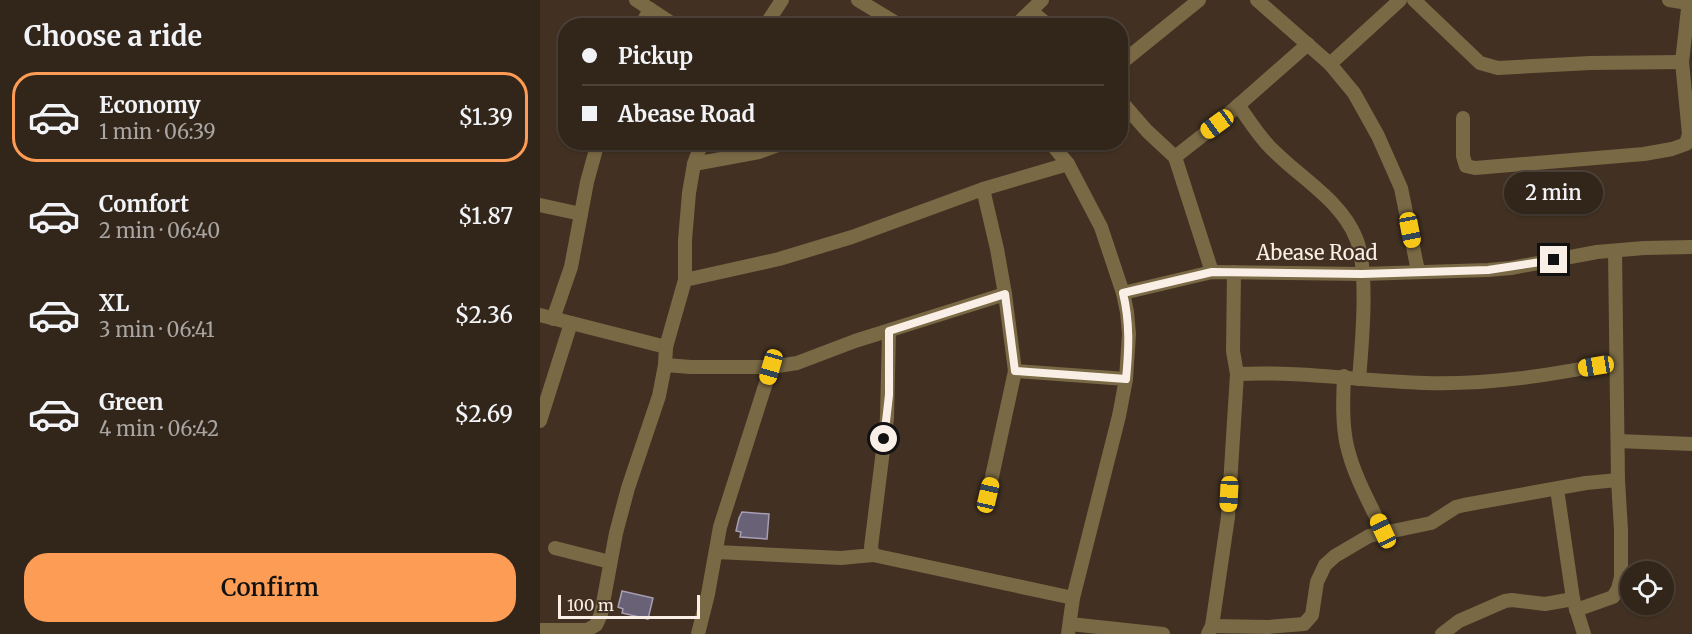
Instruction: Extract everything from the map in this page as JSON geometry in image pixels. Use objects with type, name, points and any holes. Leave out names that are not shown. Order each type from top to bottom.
[{"type":"street","points":[[636,0],[664,18]]},
{"type":"street","points":[[770,18],[782,0]]},
{"type":"street","points":[[858,0],[888,18]]},
{"type":"street","points":[[1024,18],[1042,0]]},
{"type":"street","points":[[1128,58],[1199,0]]},
{"type":"street","points":[[1257,0],[1330,64],[1354,93],[1378,136],[1394,172],[1403,198],[1418,271]]},
{"type":"street","points":[[1330,64],[1400,0]]},
{"type":"street","points":[[1414,0],[1480,63],[1487,66],[1498,68],[1624,62],[1682,62]]},
{"type":"street","points":[[1463,118],[1463,156],[1466,165],[1475,168],[1644,154],[1686,144],[1689,134],[1682,62],[1688,2],[1669,0]]},
{"type":"street","points":[[645,18],[650,9]]},
{"type":"street","points":[[1031,10],[1040,18]]},
{"type":"street","points":[[1175,157],[1308,44]]},
{"type":"street","points":[[1238,105],[1275,153],[1318,190],[1347,221],[1360,248],[1362,274],[1359,379]]},
{"type":"street","points":[[1128,109],[1175,157],[1212,272]]},
{"type":"street","points":[[596,150],[571,267],[547,317],[666,347]]},
{"type":"street","points":[[540,630],[586,632],[596,625],[601,614],[610,562],[628,488],[656,404],[665,365],[666,347],[685,280],[685,240],[689,193],[699,150]]},
{"type":"street","points":[[694,164],[765,150]]},
{"type":"street","points":[[1057,150],[1068,164],[1101,227],[1123,293],[1129,334],[1126,379],[1107,466],[1073,598],[1069,629],[1163,634]]},
{"type":"street","points":[[685,280],[779,259],[852,237],[983,189],[1068,164]]},
{"type":"street","points":[[983,189],[1005,294],[1015,371],[988,495]]},
{"type":"street","points":[[540,205],[581,214]]},
{"type":"street","name":"Abease Road","points":[[1123,293],[1212,272],[1362,274],[1511,268],[1615,251],[1692,247]]},
{"type":"street","points":[[1442,634],[1459,621],[1505,601],[1575,605],[1613,597],[1618,589],[1621,577],[1622,530],[1618,480],[1615,251]]},
{"type":"street","points":[[1234,272],[1233,351],[1237,374],[1228,517],[1210,630],[1304,624],[1312,615],[1317,582],[1325,565],[1335,556],[1369,536],[1383,531],[1431,523],[1456,507],[1464,505],[1618,480]]},
{"type":"street","points":[[665,365],[771,367],[797,363],[855,341],[1005,294]]},
{"type":"street","points":[[540,421],[571,323]]},
{"type":"street","points":[[873,555],[871,547],[889,395],[889,331]]},
{"type":"street","points":[[1237,374],[1287,373],[1424,383],[1497,381],[1616,362]]},
{"type":"street","points":[[698,634],[720,526],[771,367]]},
{"type":"street","points":[[1015,371],[1126,379]]},
{"type":"street","points":[[1344,376],[1343,402],[1347,445],[1383,531]]},
{"type":"street","points":[[1618,441],[1692,444]]},
{"type":"street","points":[[1557,489],[1575,605],[1584,634]]},
{"type":"street","points":[[555,548],[610,562]]},
{"type":"street","points":[[716,552],[831,558],[873,555],[1073,598]]},
{"type":"building","points":[[742,512],[769,514],[767,539],[740,537],[741,532],[736,531]]},
{"type":"building","points":[[622,591],[653,598],[648,619],[622,613],[623,609],[618,607]]},
{"type":"route","points":[[884,439],[889,395],[889,331],[1005,294],[1015,371],[1126,379],[1129,334],[1123,293],[1212,272],[1312,274],[1441,272],[1511,268],[1554,260]]}]
